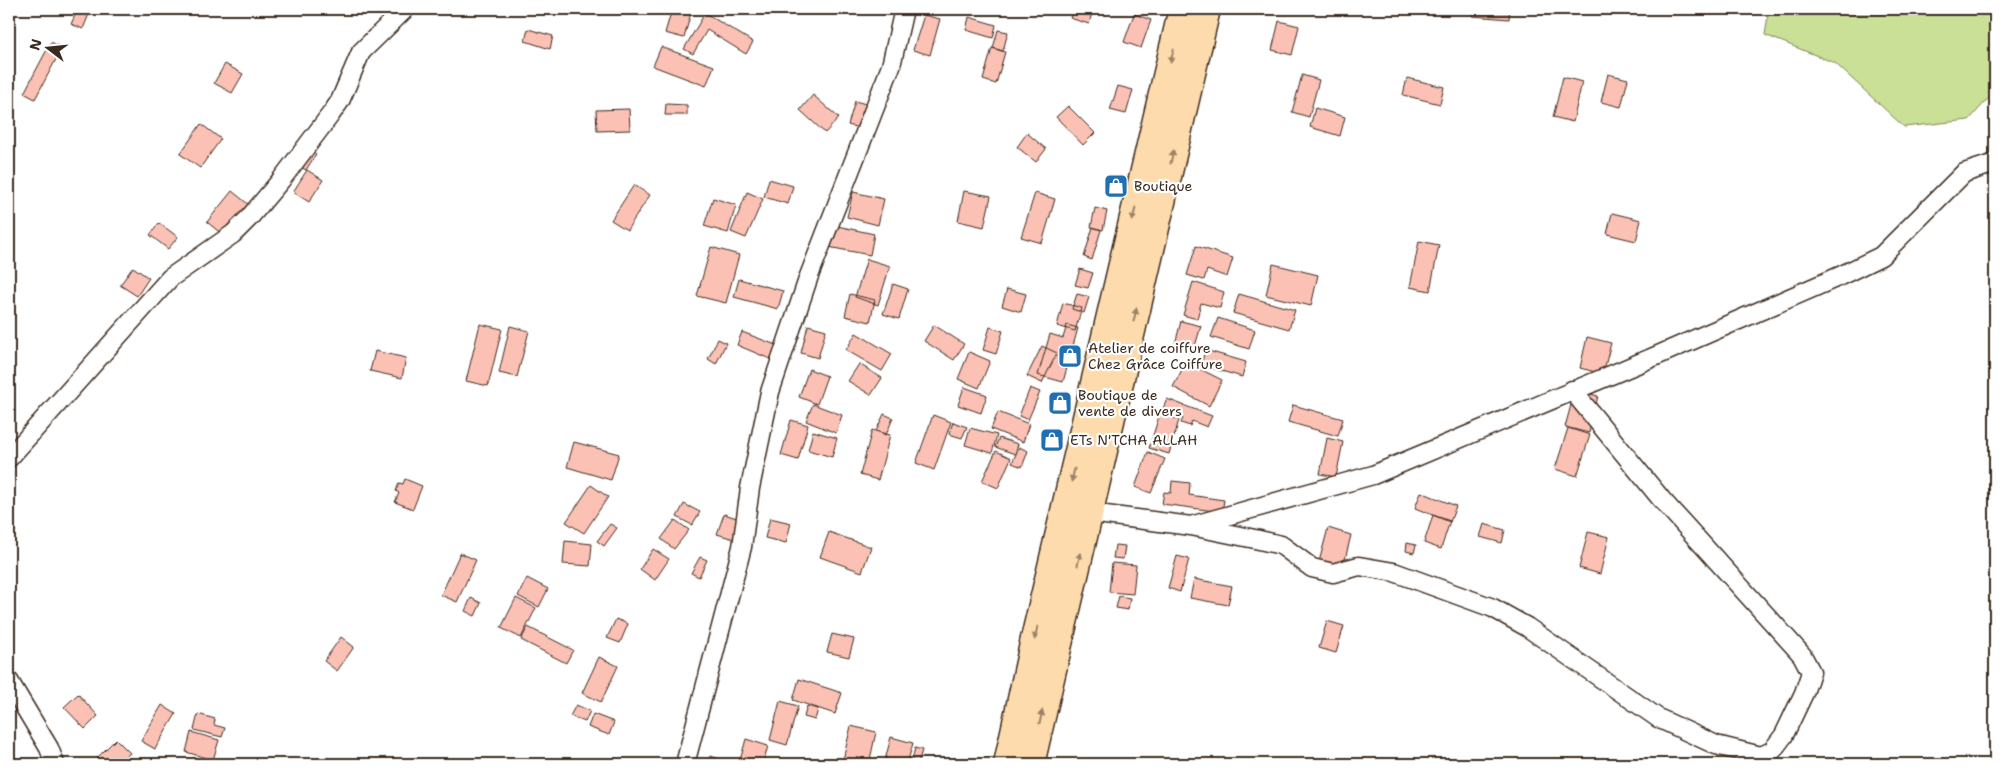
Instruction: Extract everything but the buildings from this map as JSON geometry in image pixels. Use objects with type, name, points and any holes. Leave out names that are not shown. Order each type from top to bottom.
[{"type":"main road","points":[[1008,764],[1034,639],[1183,9]]},
{"type":"main road","points":[[1030,764],[1206,9]]},
{"type":"street","points":[[9,458],[170,278],[233,234],[249,218],[281,180],[340,101],[361,52],[405,9]]},
{"type":"street","points":[[685,764],[742,547],[750,488],[770,392],[809,276],[891,66],[904,9]]},
{"type":"street","points":[[1191,526],[1373,474],[1656,356],[1881,256],[1964,172],[1995,163]]},
{"type":"street","points":[[1090,512],[1191,526],[1281,545],[1312,568],[1333,573],[1359,566],[1394,572],[1492,608],[1527,627],[1658,718],[1716,745],[1761,756],[1772,752],[1784,735],[1804,693],[1811,672],[1810,666],[1662,500],[1572,390]]},
{"type":"street","points":[[9,681],[49,748],[55,764]]},
{"type":"green space","points":[[1769,9],[1995,9],[1995,91],[1969,120],[1904,127],[1835,63],[1765,35]]},
{"type":"place","name":"Boutique","points":[[1116,186]]},
{"type":"place","name":"Atelier de coiffure Chez Grâce Coiffure","points":[[1070,356]]},
{"type":"place","name":"Boutique de vente de divers","points":[[1060,403]]},
{"type":"place","name":"ETs N'TCHA ALLAH","points":[[1052,440]]}]
